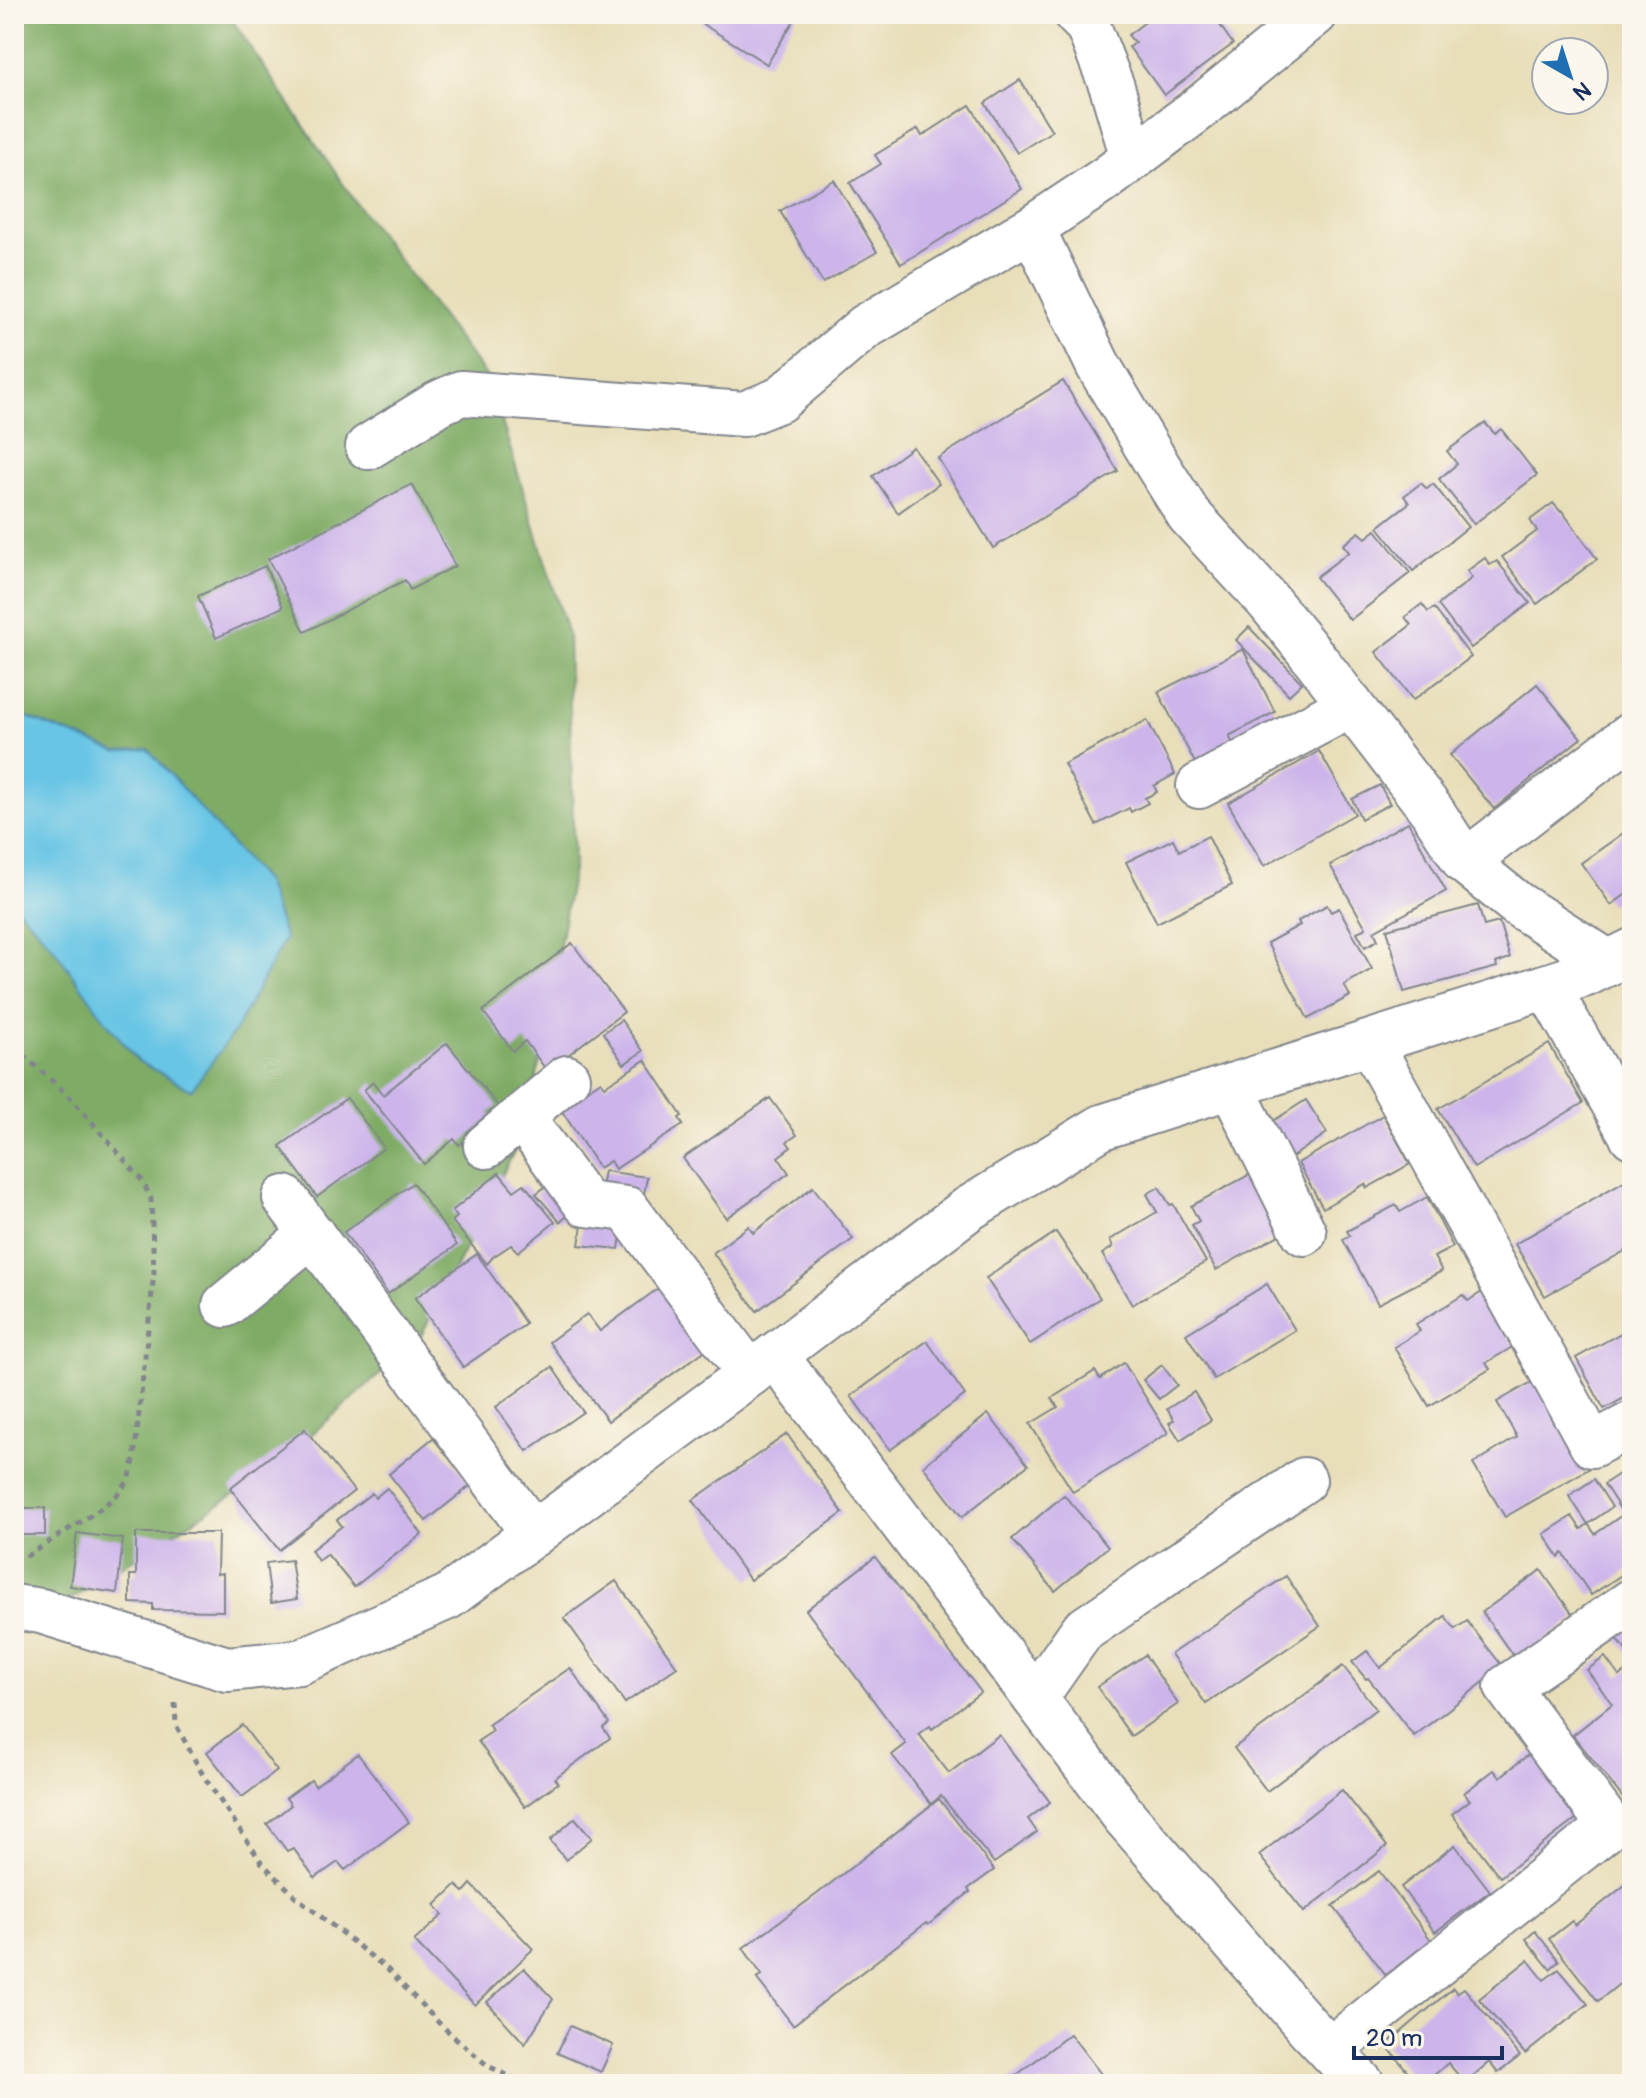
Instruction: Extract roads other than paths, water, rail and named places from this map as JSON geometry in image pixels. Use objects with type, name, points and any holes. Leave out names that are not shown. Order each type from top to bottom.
[{"type":"street","points":[[1076,14],[1088,26],[1112,87],[1133,158]]},
{"type":"street","points":[[368,447],[461,393],[744,414],[779,400],[865,327],[1032,228],[1107,178],[1201,107],[1315,14]]},
{"type":"street","points":[[1032,228],[1098,365],[1189,515],[1268,601],[1351,705],[1432,811],[1465,862],[1517,904],[1620,957]]},
{"type":"street","points":[[1199,786],[1351,705]]},
{"type":"street","points":[[1465,862],[1632,734]]},
{"type":"street","points":[[14,1607],[41,1611],[227,1669],[299,1662],[448,1597],[968,1209],[1102,1127],[1586,974],[1620,957]]},
{"type":"street","points":[[1547,986],[1632,1136]]},
{"type":"street","points":[[1370,1043],[1592,1445],[1632,1424]]},
{"type":"street","points":[[486,1146],[567,1078]]},
{"type":"street","points":[[1231,1086],[1304,1233]]},
{"type":"street","points":[[522,1117],[586,1204],[627,1209],[763,1364],[1035,1698],[1124,1816],[1362,2084]]},
{"type":"street","points":[[285,1198],[534,1534]]},
{"type":"street","points":[[225,1305],[312,1234]]},
{"type":"street","points":[[1035,1698],[1082,1631],[1304,1480]]},
{"type":"street","points":[[1330,2050],[1610,1826],[1507,1687],[1632,1601]]},
{"type":"water","points":[[14,712],[117,752],[148,749],[265,882],[285,938],[236,1029],[191,1090],[138,1061],[52,946],[14,904]]}]
